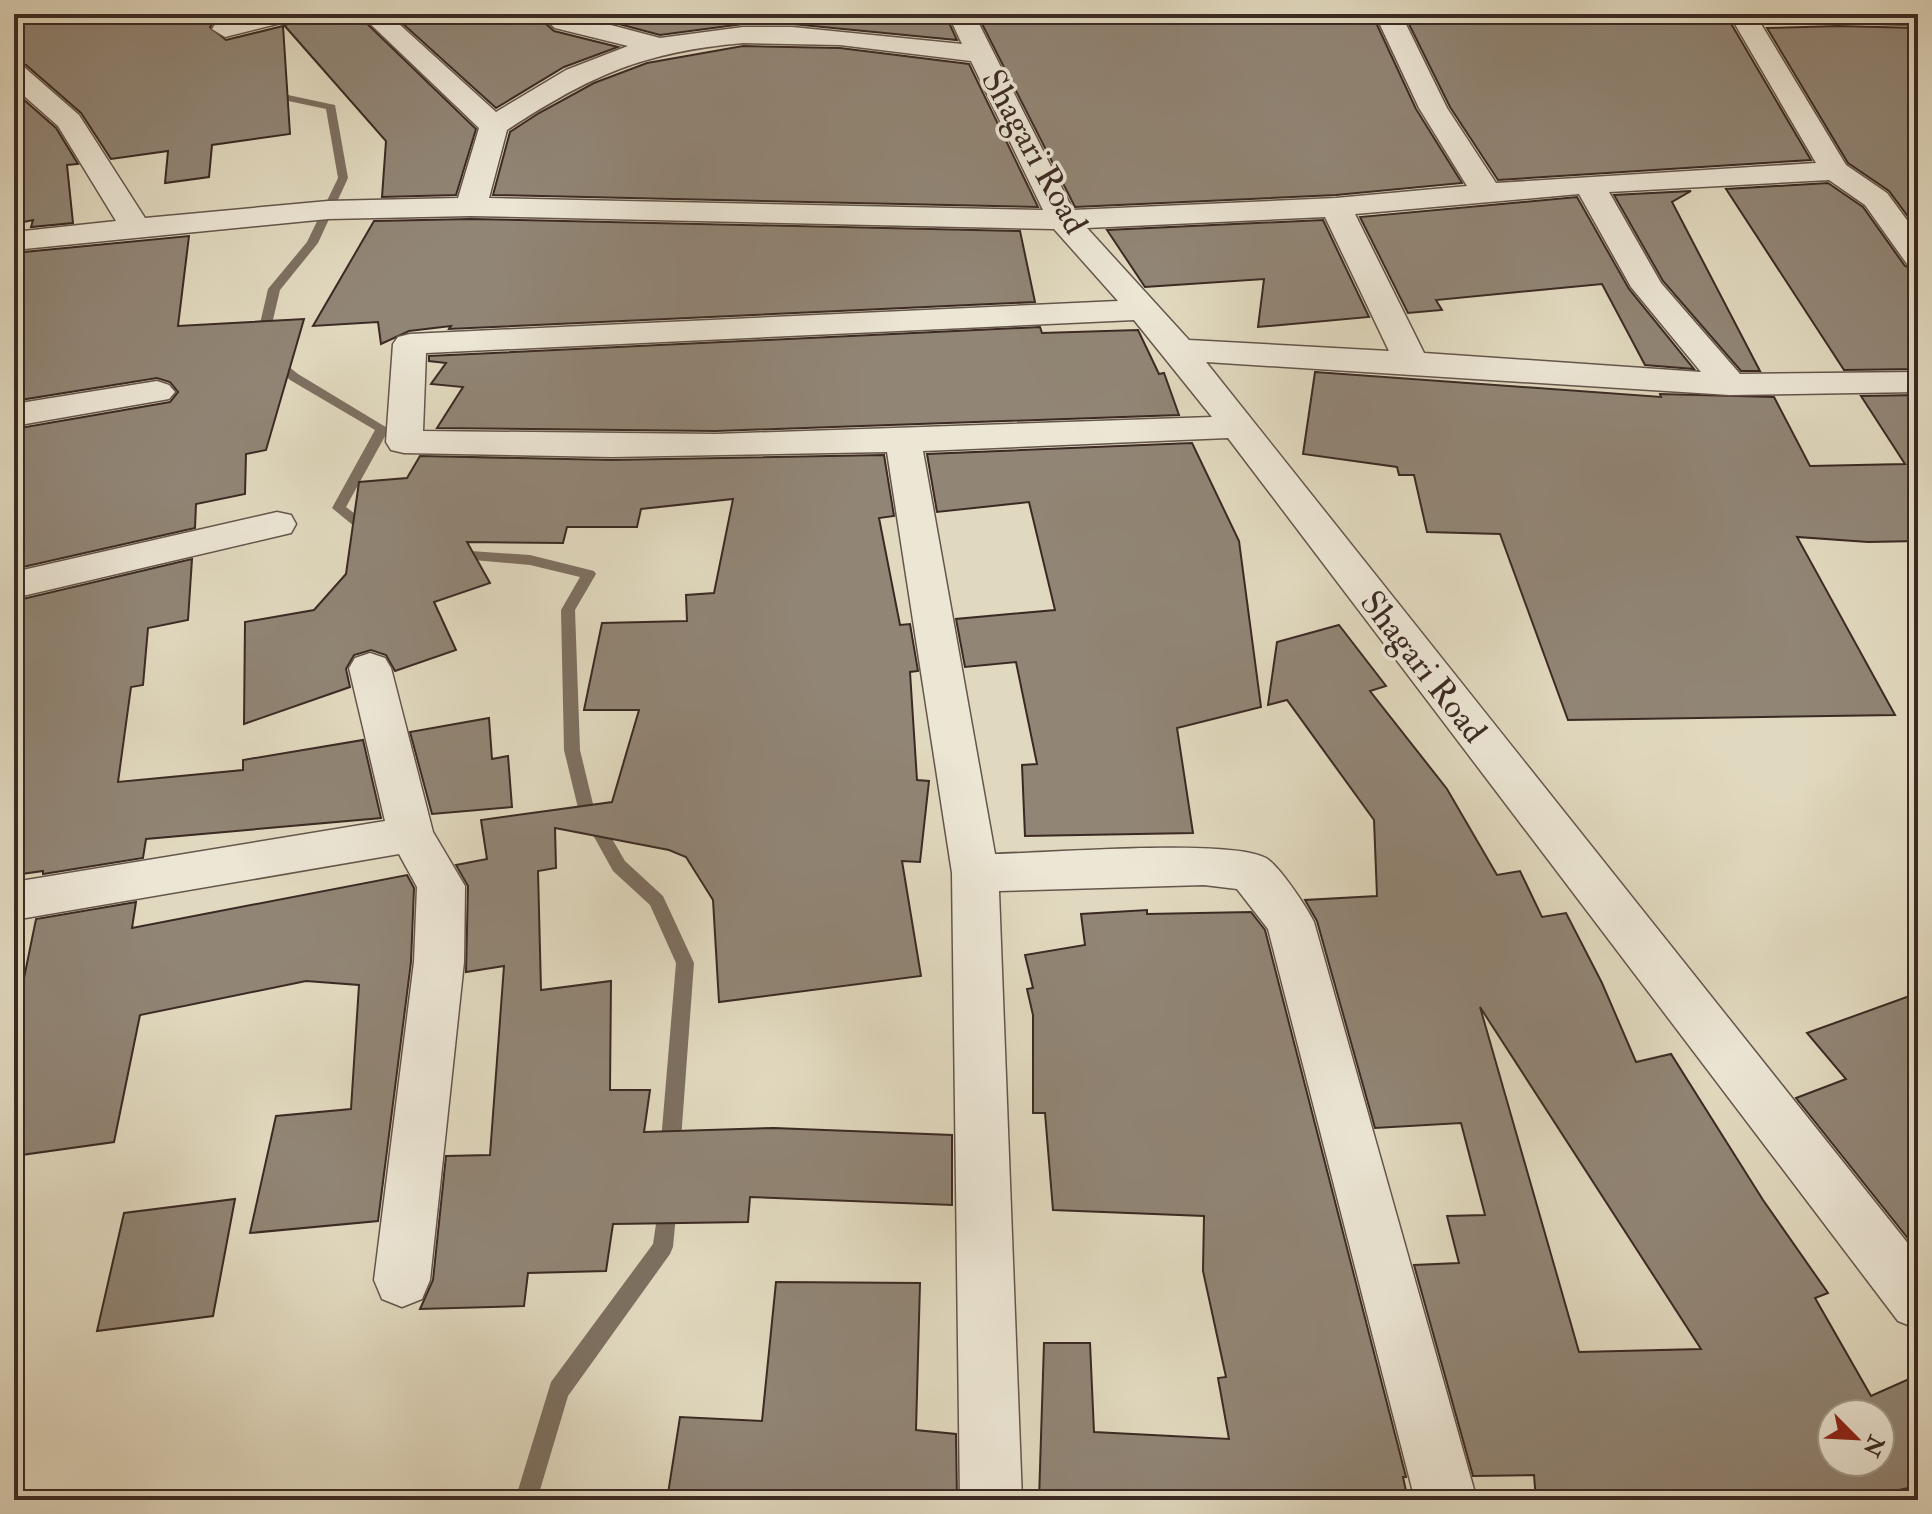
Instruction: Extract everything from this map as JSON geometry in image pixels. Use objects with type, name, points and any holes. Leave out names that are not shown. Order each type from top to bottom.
[{"type":"street","points":[[225,29],[288,14]]},
{"type":"street","points":[[373,14],[494,126]]},
{"type":"street","points":[[551,14],[564,22],[661,46]]},
{"type":"street","points":[[691,41],[698,14]]},
{"type":"street","name":"Shagari Road","points":[[961,14],[1063,220],[1179,350],[1918,1301]]},
{"type":"street","points":[[1388,14],[1449,136],[1468,168],[1490,195]]},
{"type":"street","points":[[1742,14],[1835,171],[1876,199],[1918,257]]},
{"type":"street","points":[[1815,14],[1918,17]]},
{"type":"street","points":[[471,207],[494,126],[605,62],[661,46],[765,35],[839,36],[981,54]]},
{"type":"street","points":[[14,73],[69,121],[136,228]]},
{"type":"street","points":[[14,241],[328,210],[471,207],[1063,220],[1336,207],[1589,184],[1835,171]]},
{"type":"street","points":[[1589,184],[1647,287],[1730,385]]},
{"type":"street","points":[[1336,207],[1412,362]]},
{"type":"street","points":[[1142,310],[630,331],[410,344],[404,442],[483,445],[903,441],[1236,427]]},
{"type":"street","points":[[1179,350],[1412,362],[1730,385],[1918,382]]},
{"type":"street","points":[[14,415],[157,392]]},
{"type":"street","points":[[903,441],[975,873],[991,1500]]},
{"type":"street","points":[[14,585],[277,524]]},
{"type":"street","points":[[370,668],[411,834],[441,886],[439,962],[402,1280]]},
{"type":"street","points":[[14,901],[411,834]]},
{"type":"street","points":[[975,873],[1204,867],[1251,872],[1290,922],[1446,1500]]},
{"type":"building","points":[[14,14],[46,14],[59,20],[73,14],[242,14],[215,20],[210,27],[226,40],[283,26],[290,134],[212,145],[209,177],[165,183],[168,151],[111,159],[81,113],[26,65],[14,62]]},
{"type":"building","points":[[304,14],[357,14],[476,129],[456,195],[382,197],[386,141],[284,25],[298,22]]},
{"type":"building","points":[[392,14],[535,14],[554,31],[618,47],[564,67],[496,108]]},
{"type":"building","points":[[581,14],[945,14],[957,40],[792,24],[743,24],[660,35]]},
{"type":"building","points":[[977,14],[1372,14],[1416,109],[1462,183],[1336,195],[1075,207]]},
{"type":"building","points":[[1404,14],[1726,15],[1811,160],[1498,180],[1450,107]]},
{"type":"building","points":[[1767,28],[1918,28],[1918,230],[1889,191],[1848,163]]},
{"type":"building","points":[[743,46],[840,48],[969,64],[1038,207],[493,195],[510,132],[539,113],[594,83],[647,63]]},
{"type":"building","points":[[14,91],[56,128],[78,164],[67,165],[73,223],[31,227],[33,220],[14,224]]},
{"type":"building","points":[[1828,183],[1863,207],[1905,266],[1918,270],[1918,369],[1844,370],[1726,189]]},
{"type":"building","points":[[1691,191],[1672,202],[1760,371],[1741,371],[1663,281],[1614,195]]},
{"type":"building","points":[[1577,197],[1629,289],[1694,369],[1645,365],[1602,284],[1436,300],[1442,310],[1408,313],[1360,217]]},
{"type":"building","points":[[471,219],[1020,231],[1035,302],[449,329],[451,326],[409,331],[381,344],[378,322],[313,326],[374,221]]},
{"type":"building","points":[[1323,220],[1369,317],[1258,327],[1264,279],[1145,287],[1107,230]]},
{"type":"building","points":[[189,236],[178,326],[304,319],[266,450],[246,454],[245,494],[196,504],[195,528],[14,569],[14,429],[170,402],[178,392],[170,382],[157,378],[14,401],[14,288],[24,252]]},
{"type":"building","points":[[1040,327],[1042,333],[1138,330],[1159,374],[1164,373],[1179,415],[716,431],[437,428],[463,387],[431,384],[446,363],[429,361],[429,356]]},
{"type":"building","points":[[1315,372],[1661,397],[1660,394],[1774,397],[1810,466],[1905,464],[1861,396],[1918,395],[1918,541],[1868,542],[1797,537],[1895,715],[1568,720],[1500,534],[1427,532],[1414,475],[1399,475],[1397,467],[1303,454]]},
{"type":"building","points":[[1192,443],[1239,541],[1261,707],[1177,728],[1193,833],[1025,836],[1022,765],[1037,764],[1016,662],[965,667],[956,619],[1055,610],[1029,502],[937,512],[927,454]]},
{"type":"building","points":[[884,455],[894,516],[879,518],[900,625],[910,624],[918,671],[910,672],[917,780],[929,781],[920,862],[902,861],[921,976],[719,1002],[713,900],[686,857],[669,850],[555,828],[556,868],[538,871],[541,990],[611,981],[610,1090],[650,1090],[644,1132],[774,1128],[952,1135],[952,1205],[750,1197],[748,1222],[613,1224],[606,1271],[528,1273],[524,1306],[420,1309],[433,1280],[446,1156],[490,1155],[504,966],[466,972],[468,886],[456,865],[487,859],[481,820],[612,802],[639,710],[584,710],[602,623],[687,621],[686,595],[714,593],[733,499],[641,509],[637,527],[567,527],[563,543],[467,542],[490,583],[434,602],[456,650],[395,671],[386,655],[371,650],[354,655],[346,669],[350,687],[244,724],[245,622],[314,610],[346,574],[359,482],[407,478],[420,456],[612,460]]},
{"type":"building","points":[[192,559],[188,620],[148,628],[143,685],[131,687],[118,782],[243,770],[243,760],[363,740],[381,818],[146,839],[143,858],[43,874],[43,871],[14,875],[14,601]]},
{"type":"building","points":[[1339,625],[1386,686],[1370,691],[1447,789],[1497,875],[1520,871],[1542,917],[1566,913],[1602,983],[1636,1062],[1671,1054],[1763,1200],[1828,1293],[1815,1298],[1871,1396],[1918,1375],[1918,1486],[1851,1500],[1536,1500],[1534,1475],[1473,1476],[1414,1265],[1459,1263],[1447,1216],[1485,1215],[1461,1123],[1375,1128],[1317,921],[1305,900],[1377,896],[1374,820],[1287,700],[1268,705],[1277,642]],"holes":[[[1480,1007],[1701,1349],[1579,1352]]]},
{"type":"building","points":[[489,718],[492,759],[508,756],[512,807],[432,814],[410,732]]},
{"type":"building","points":[[407,875],[414,888],[411,962],[378,1221],[250,1233],[276,1116],[351,1109],[359,985],[306,981],[140,1015],[114,1142],[14,1156],[14,1027],[36,919],[136,902],[132,928]]},
{"type":"building","points":[[1147,910],[1147,914],[1251,912],[1265,930],[1406,1477],[1403,1477],[1408,1500],[1039,1500],[1044,1343],[1090,1343],[1094,1432],[1229,1439],[1218,1378],[1226,1377],[1203,1271],[1204,1216],[1053,1210],[1045,1113],[1033,1113],[1033,1015],[1027,989],[1033,988],[1025,955],[1085,945],[1081,914]]},
{"type":"building","points":[[1918,993],[1918,1251],[1796,1098],[1846,1079],[1807,1033]]},
{"type":"building","points":[[235,1199],[213,1316],[97,1331],[124,1213]]},
{"type":"building","points":[[776,1282],[920,1283],[916,1430],[956,1434],[957,1500],[667,1500],[680,1417],[762,1421]]},
{"type":"waterway","points":[[262,341],[274,289],[312,243],[343,178],[331,107],[269,94]]},
{"type":"waterway","points":[[273,358],[294,377],[382,429],[339,508],[371,533]]},
{"type":"waterway","points":[[456,555],[530,560],[589,574],[568,610],[572,750],[586,808],[619,866],[657,901],[685,963],[670,1153]]},
{"type":"waterway","points":[[526,1500],[559,1390],[663,1247],[667,1204]]}]
